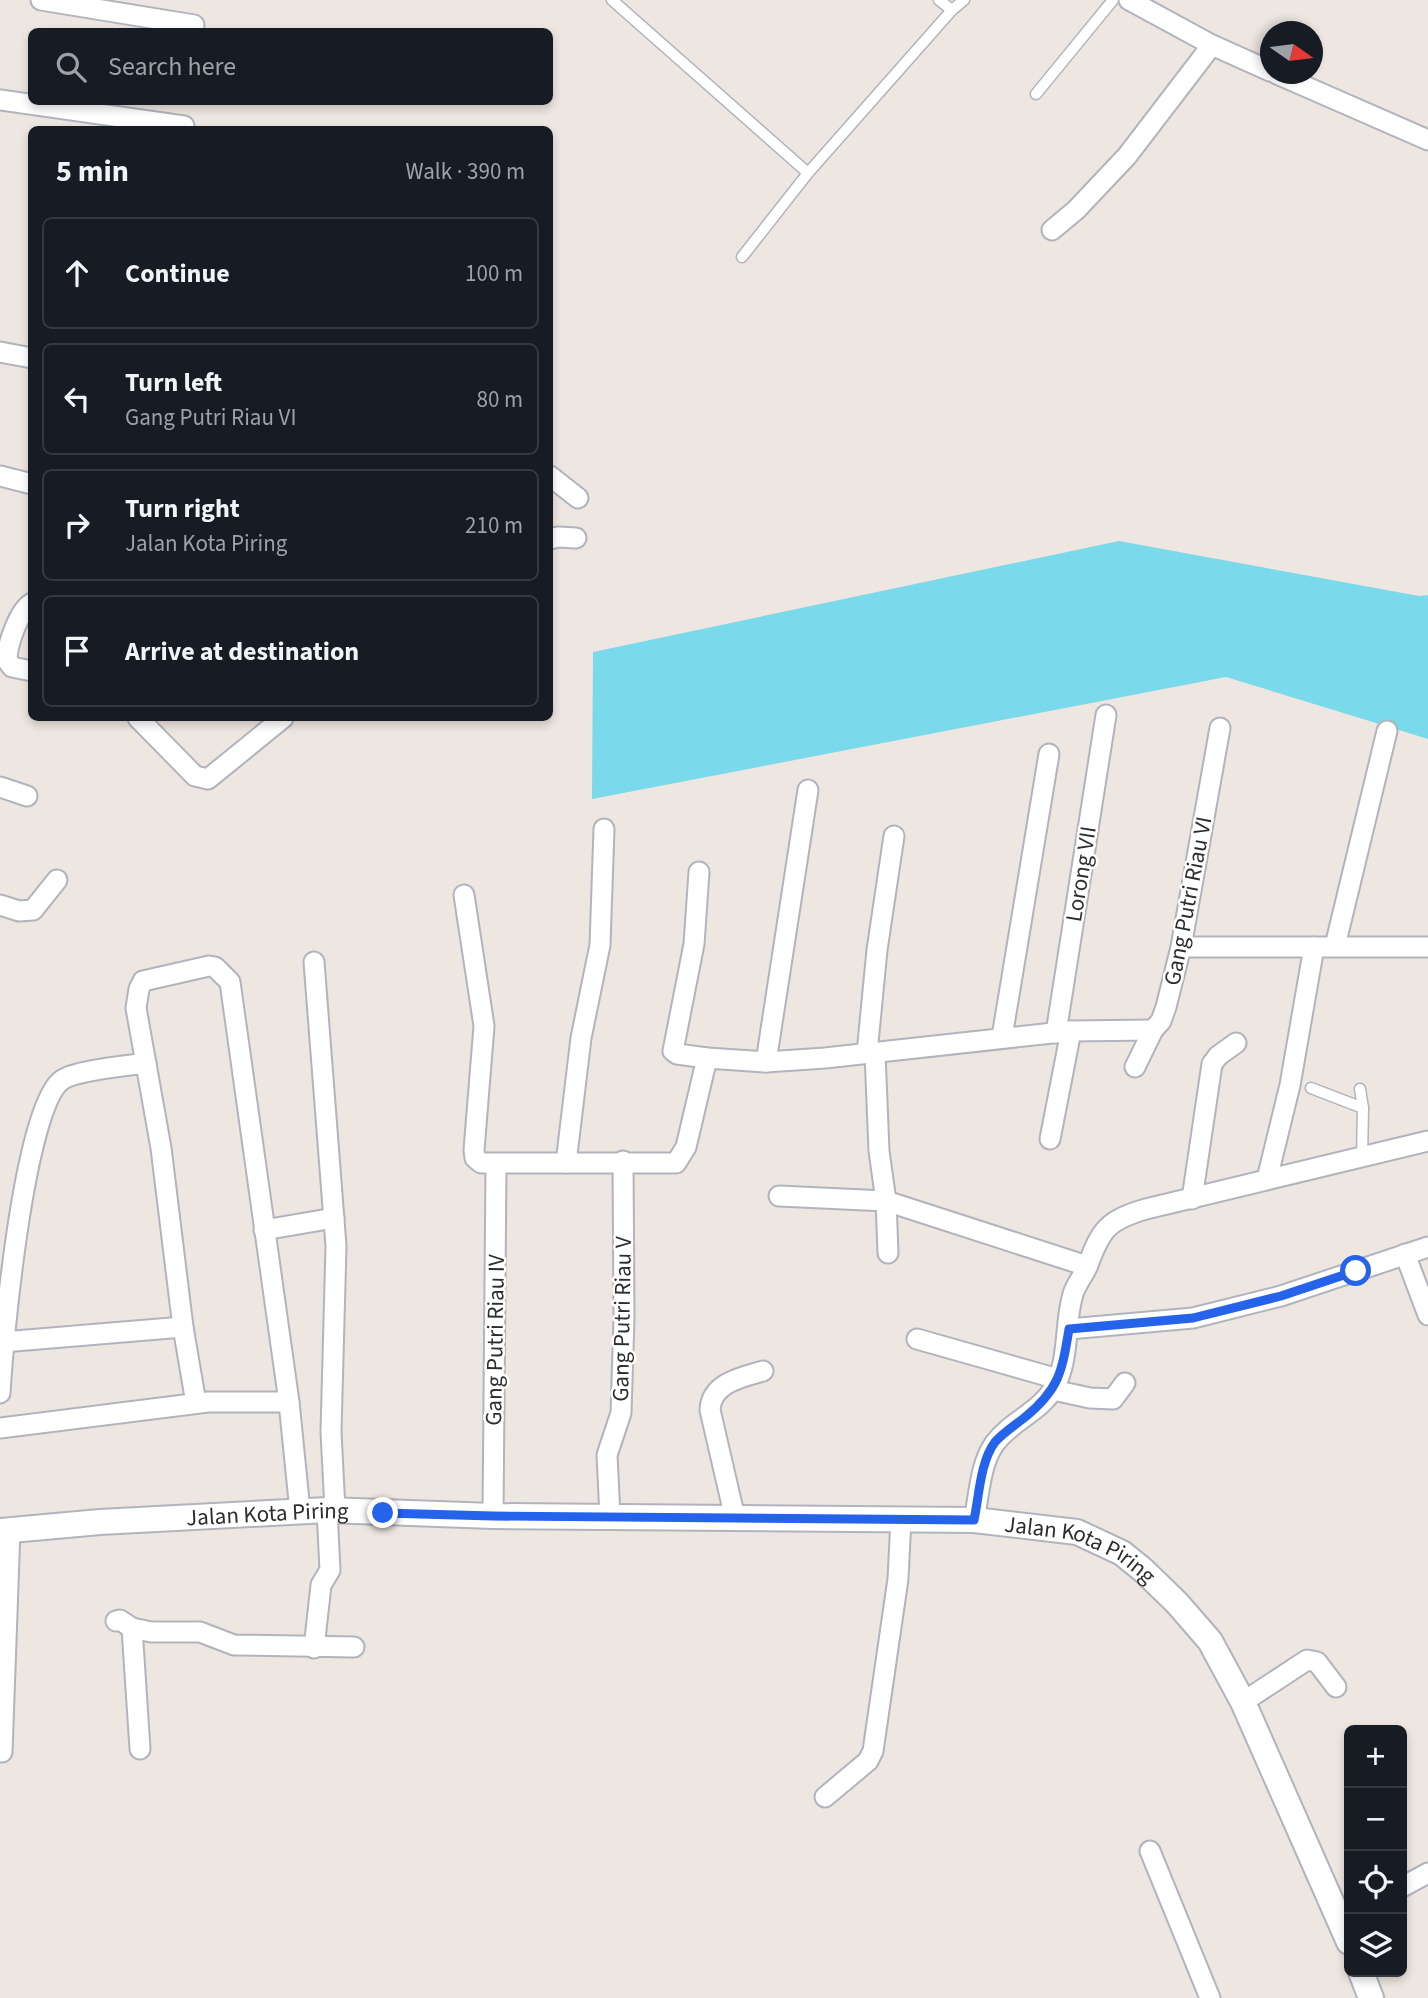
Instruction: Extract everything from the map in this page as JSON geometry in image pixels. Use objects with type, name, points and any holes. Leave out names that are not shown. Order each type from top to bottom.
[{"type":"street","points":[[41,0],[194,25]]},
{"type":"street","points":[[1129,0],[1212,45],[1260,67]]},
{"type":"street","points":[[1052,230],[1076,210],[1127,156],[1212,45]]},
{"type":"street","points":[[1301,84],[1423,134]]},
{"type":"street","points":[[0,100],[28,104]]},
{"type":"street","points":[[35,105],[184,126]]},
{"type":"street","points":[[0,352],[28,357]]},
{"type":"street","points":[[0,476],[28,483]]},
{"type":"street","points":[[553,478],[578,498]]},
{"type":"street","points":[[553,539],[576,538]]},
{"type":"street","points":[[28,606],[19,617],[7,660],[12,667],[28,670]]},
{"type":"street","name":"Lorong VII","points":[[1050,1139],[1106,715]]},
{"type":"street","points":[[141,721],[195,776],[208,779],[279,721]]},
{"type":"street","name":"Gang Putri Riau VI","points":[[1135,1067],[1167,1007],[1181,947],[1220,728]]},
{"type":"street","points":[[1335,946],[1387,731]]},
{"type":"street","points":[[1002,1037],[1049,754]]},
{"type":"street","points":[[0,788],[27,796]]},
{"type":"street","points":[[766,1062],[808,790]]},
{"type":"street","points":[[566,1163],[580,1038],[600,945],[604,829]]},
{"type":"street","points":[[888,1253],[886,1201],[871,1053],[877,950],[894,836]]},
{"type":"street","points":[[699,872],[694,944],[673,1051],[677,1054],[766,1062],[871,1053],[1002,1037],[1064,1032],[1153,1030]]},
{"type":"street","points":[[0,905],[19,911],[33,910],[57,880]]},
{"type":"street","points":[[464,895],[484,1026],[474,1150],[475,1158],[481,1163],[622,1161],[670,1164],[680,1160],[687,1147],[707,1058]]},
{"type":"street","points":[[1181,947],[1428,947]]},
{"type":"street","points":[[1266,1179],[1290,1085],[1314,947]]},
{"type":"street","points":[[314,962],[335,1246],[330,1570],[321,1585],[314,1648]]},
{"type":"street","points":[[196,1403],[183,1327],[161,1148],[136,1008],[143,981],[209,966],[215,967],[230,982],[289,1402],[300,1511]]},
{"type":"street","points":[[1192,1199],[1212,1064],[1236,1043]]},
{"type":"street","points":[[0,1393],[14,1251],[32,1154],[42,1112],[50,1092],[69,1076],[146,1063]]},
{"type":"street","points":[[974,1520],[985,1467],[995,1443],[1042,1403],[1055,1384],[1069,1329],[1073,1293],[1104,1229],[1126,1215],[1428,1140]]},
{"type":"street","name":"Gang Putri Riau V","points":[[610,1516],[607,1455],[621,1413],[622,1399],[622,1161]]},
{"type":"street","name":"Gang Putri Riau IV","points":[[493,1516],[496,1164]]},
{"type":"street","points":[[779,1196],[886,1201],[1087,1266]]},
{"type":"street","points":[[264,1230],[334,1218]]},
{"type":"street","points":[[1069,1329],[1193,1318],[1281,1296],[1428,1247]]},
{"type":"street","points":[[1405,1254],[1428,1315]]},
{"type":"street","points":[[3,1342],[183,1327]]},
{"type":"street","points":[[917,1339],[1090,1398],[1112,1399],[1125,1383]]},
{"type":"street","points":[[735,1518],[710,1401],[720,1388],[738,1378],[763,1371]]},
{"type":"street","points":[[0,1428],[196,1403],[289,1402]]},
{"type":"street","name":"Jalan Kota Piring","points":[[5,1530],[100,1522],[331,1510],[493,1516],[974,1520],[1077,1532],[1122,1553],[1177,1603],[1210,1641],[1244,1702],[1344,1919]]},
{"type":"street","points":[[825,1797],[868,1761],[873,1751],[898,1579],[901,1519]]},
{"type":"street","points":[[2,1752],[5,1530]]},
{"type":"street","points":[[140,1749],[124,1625],[151,1632],[200,1632],[234,1644],[354,1647]]},
{"type":"street","points":[[1244,1702],[1307,1660],[1317,1662],[1336,1687]]},
{"type":"street","points":[[1150,1851],[1210,1998]]},
{"type":"street","points":[[1407,1884],[1428,1873]]},
{"type":"street","points":[[1363,1977],[1370,1998]]},
{"type":"lane","points":[[612,0],[807,173]]},
{"type":"lane","points":[[939,0],[952,10]]},
{"type":"lane","points":[[741,257],[807,173],[952,10],[964,0]]},
{"type":"lane","points":[[1037,94],[1113,0]]},
{"type":"lane","points":[[1311,1088],[1363,1108]]},
{"type":"lane","points":[[1360,1089],[1363,1108],[1362,1157]]},
{"type":"water","points":[[1119,541],[1419,596],[1428,595],[1428,739],[1226,677],[592,799],[593,652]]},
{"type":"route","points":[[383,1513],[974,1520],[991,1450],[999,1439],[1042,1403],[1053,1390],[1065,1354],[1069,1329],[1193,1318],[1281,1296],[1356,1271]]}]
